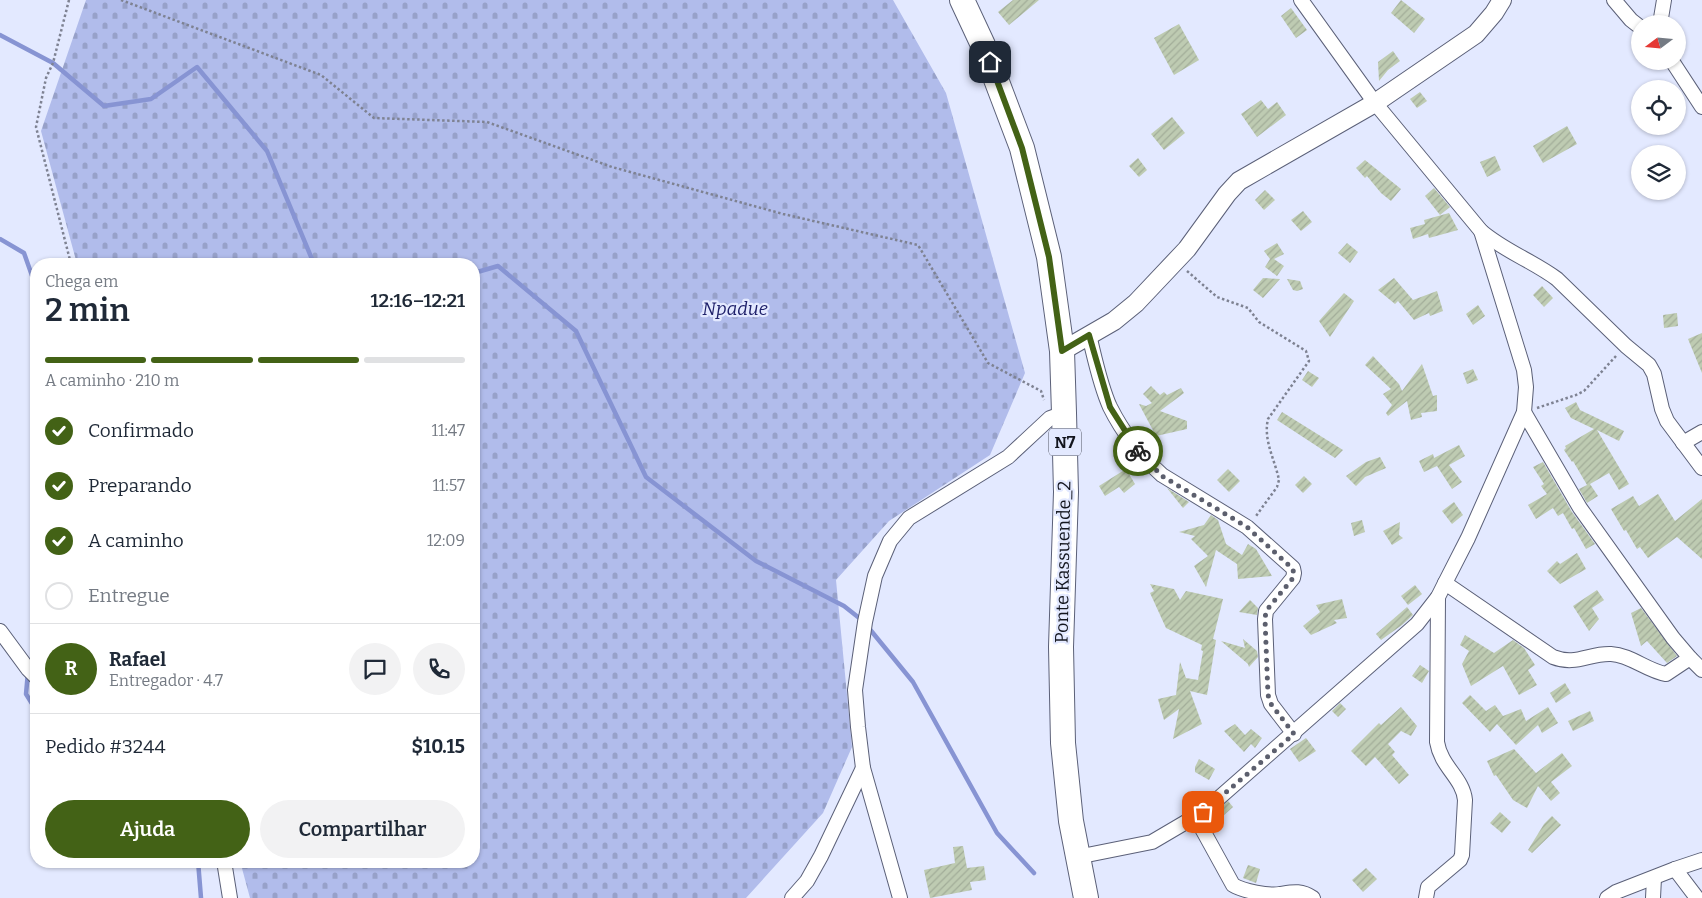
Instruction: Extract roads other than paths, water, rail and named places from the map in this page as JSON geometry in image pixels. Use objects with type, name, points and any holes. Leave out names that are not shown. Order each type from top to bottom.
[{"type":"highway","name":"Ponte Kassuende_2","points":[[962,0],[983,45],[1022,148],[1049,257],[1062,351],[1057,415],[1066,492],[1061,647],[1063,743],[1071,821],[1086,898]]},
{"type":"street","points":[[1301,0],[1375,103],[1481,231],[1494,242],[1545,270],[1557,279],[1626,346],[1649,365],[1654,374],[1664,415],[1702,468]]},
{"type":"street","points":[[1062,351],[1125,313],[1187,249],[1227,194],[1239,181],[1375,103],[1476,34],[1494,13],[1502,0]]},
{"type":"street","points":[[1614,0],[1631,20]]},
{"type":"street","points":[[1662,15],[1664,0]]},
{"type":"street","points":[[1678,70],[1702,107]]},
{"type":"street","points":[[1077,857],[1152,842],[1203,812],[1417,624],[1438,597],[1468,538],[1524,412],[1526,387],[1524,370],[1481,231]]},
{"type":"street","points":[[1089,335],[1110,407],[1136,448],[1162,476],[1247,527],[1292,568],[1293,578],[1266,611],[1265,619],[1268,695],[1271,704],[1294,734]]},
{"type":"street","points":[[1524,412],[1580,508],[1690,658],[1702,670]]},
{"type":"street","points":[[900,898],[863,768],[855,690],[874,576],[890,541],[909,518],[1008,457],[1057,415]]},
{"type":"street","points":[[1683,443],[1702,432]]},
{"type":"street","points":[[1445,584],[1553,657],[1562,661],[1568,662],[1604,654],[1613,654],[1666,674],[1690,658]]},
{"type":"street","points":[[1426,898],[1428,887],[1457,864],[1462,855],[1465,800],[1461,786],[1440,756],[1437,742],[1438,597]]},
{"type":"street","points":[[0,631],[30,671]]},
{"type":"street","points":[[792,898],[807,881],[822,856],[863,768]]},
{"type":"street","points":[[1195,816],[1233,885],[1241,890],[1278,895],[1297,891],[1306,893],[1313,898]]},
{"type":"street","points":[[1607,898],[1616,892],[1702,860]]},
{"type":"street","points":[[225,868],[230,898]]},
{"type":"street","points":[[1675,869],[1696,898]]},
{"type":"street","points":[[1653,898],[1654,878]]},
{"type":"waterway","points":[[0,35],[53,63],[104,106],[151,99],[197,67],[267,151],[312,258]]},
{"type":"waterway","points":[[0,239],[24,253],[30,270]]},
{"type":"waterway","points":[[480,271],[498,266],[576,331],[646,477],[756,561],[844,606],[863,621]]},
{"type":"waterway","points":[[868,627],[913,682],[997,833],[1034,873]]},
{"type":"waterway","points":[[28,672],[26,694],[30,700]]},
{"type":"waterway","points":[[199,868],[201,898]]},
{"type":"park label","name":"Npadue","points":[[735,309]]}]
